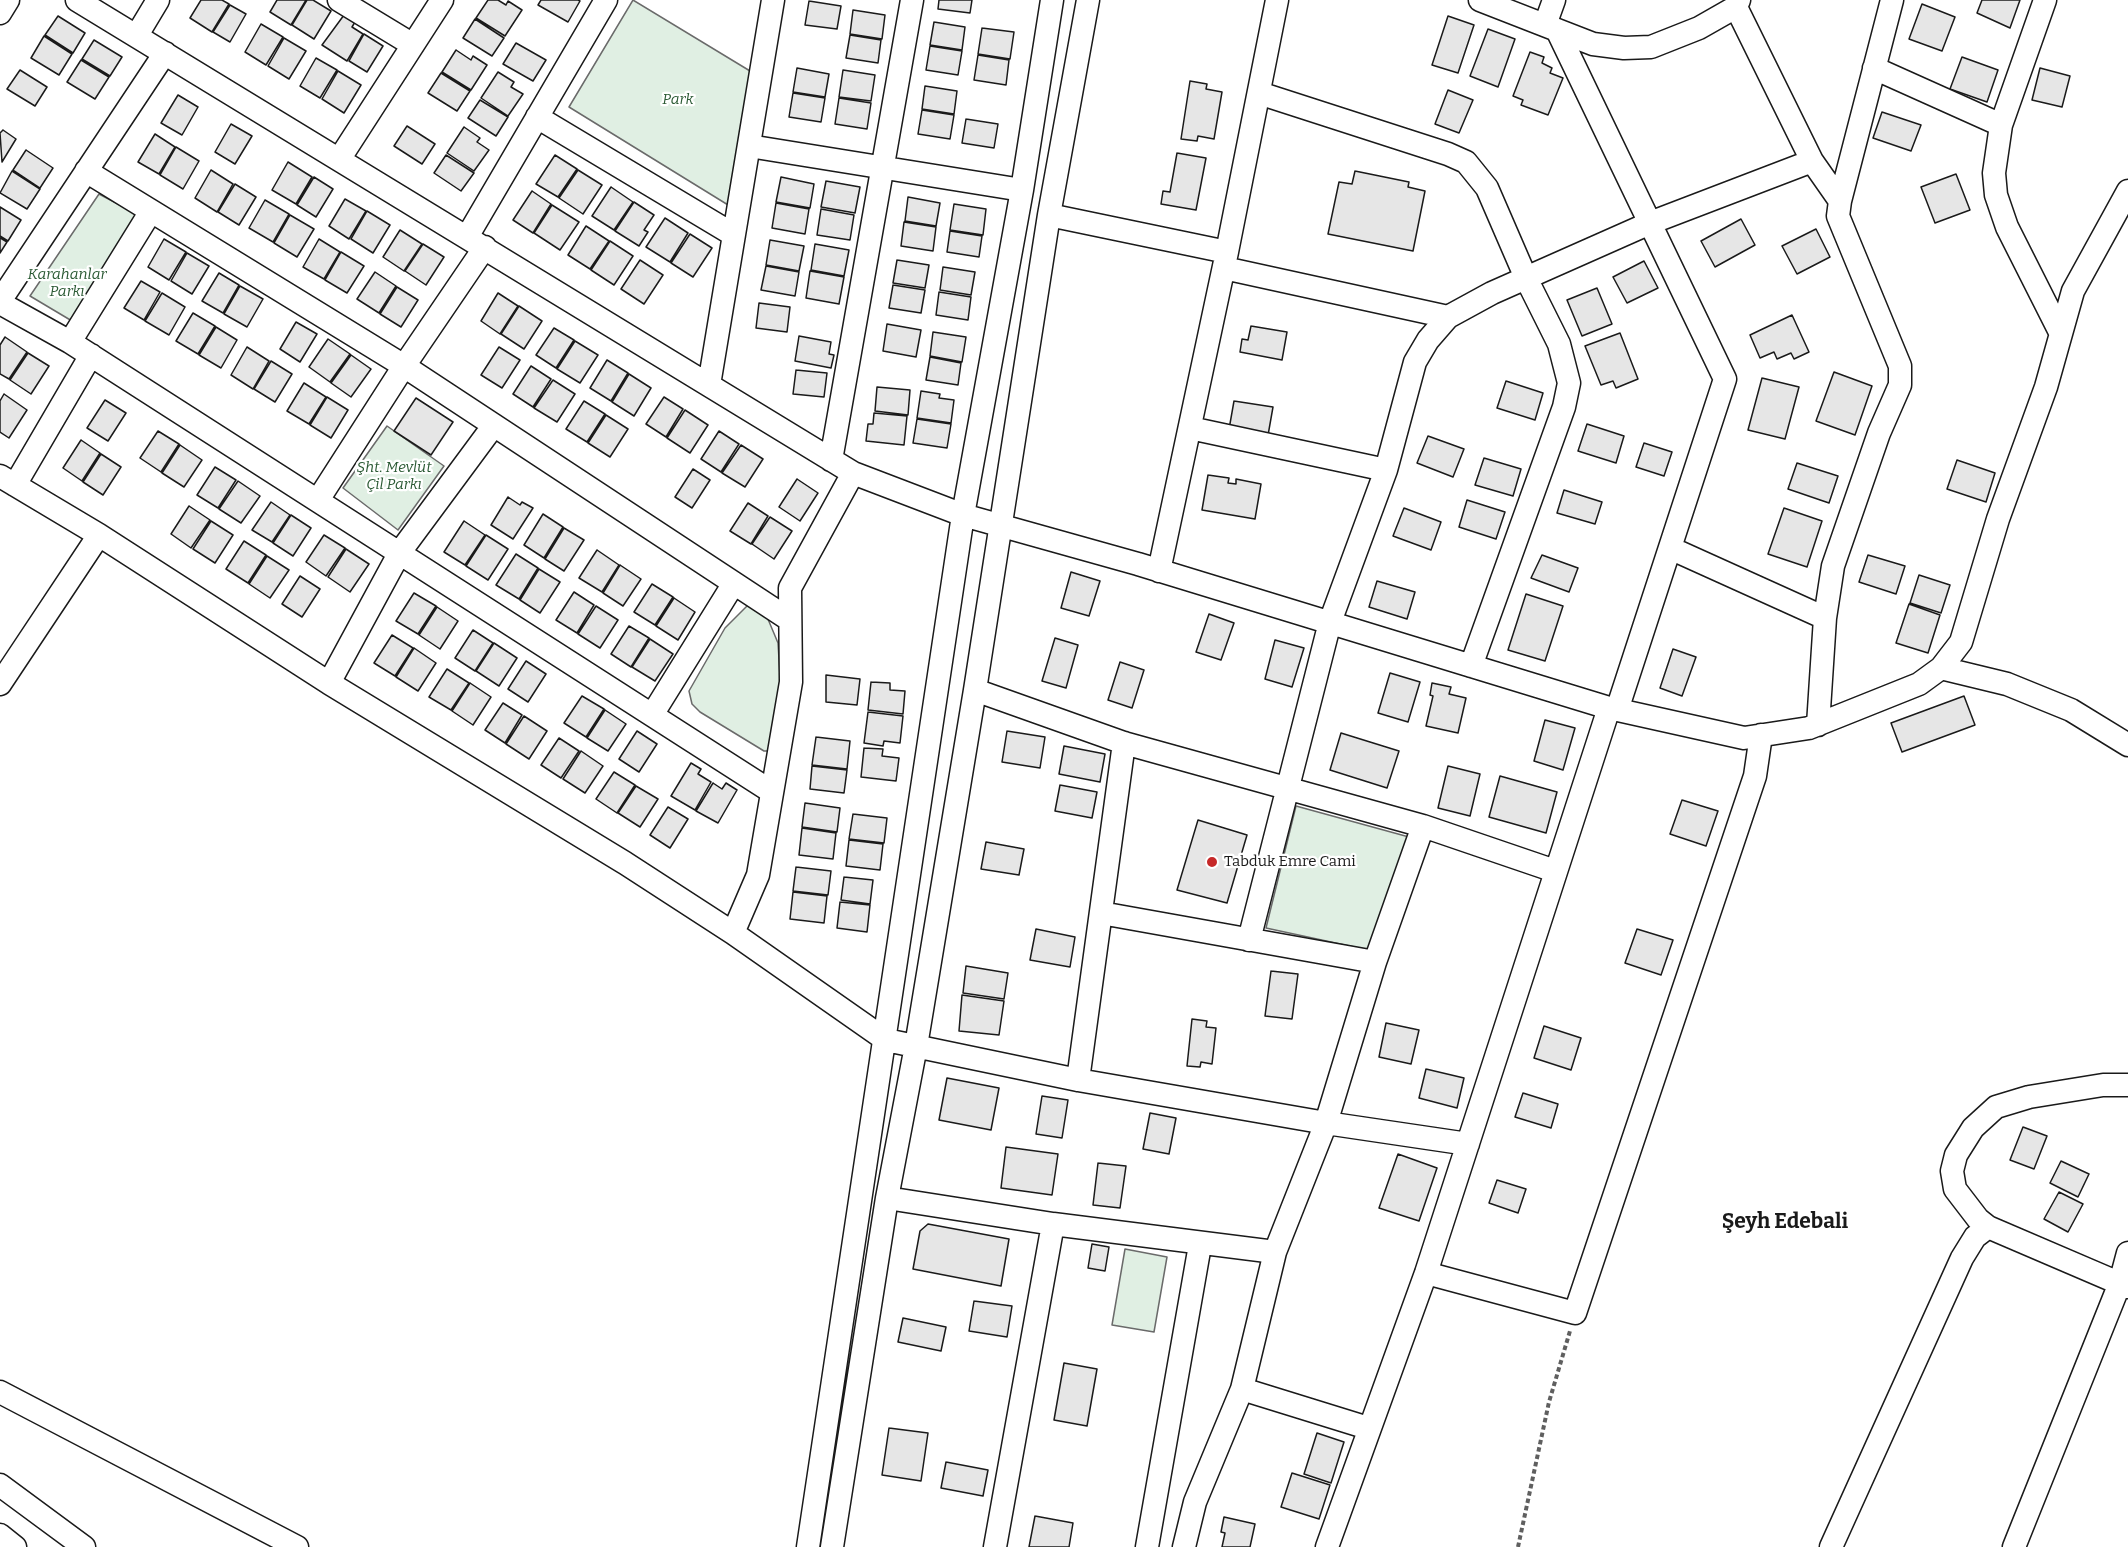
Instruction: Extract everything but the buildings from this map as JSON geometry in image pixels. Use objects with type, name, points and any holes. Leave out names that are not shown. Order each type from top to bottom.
[{"type":"street","points":[[0,13],[8,0]]},
{"type":"street","points":[[77,0],[340,158],[853,473],[963,516],[1001,524],[1613,709],[1744,738],[1818,725],[1919,684],[1941,668],[1961,642],[1998,519],[2046,387],[2073,291],[2128,191]]},
{"type":"street","points":[[137,35],[158,0]]},
{"type":"street","points":[[339,0],[413,45]]},
{"type":"street","points":[[340,158],[442,0]]},
{"type":"street","points":[[318,500],[404,366],[476,242],[537,117],[606,0]]},
{"type":"street","points":[[709,385],[773,0]]},
{"type":"street","points":[[831,460],[912,0]]},
{"type":"street","points":[[808,1547],[963,516],[1022,190],[1052,0]]},
{"type":"street","points":[[832,1547],[887,1198],[916,1046],[975,690],[1049,215],[1088,0]]},
{"type":"street","points":[[1159,571],[1277,0]]},
{"type":"street","points":[[1479,0],[1593,44],[1624,48],[1651,47],[1699,28],[1738,4],[1812,161],[1840,201]]},
{"type":"street","points":[[1327,1547],[1368,1428],[1426,1273],[1555,871],[1670,548],[1725,379],[1650,223],[1551,28],[1554,0]]},
{"type":"street","points":[[1818,725],[1825,618],[1833,566],[1879,433],[1900,385],[1900,366],[1838,216],[1892,0]]},
{"type":"street","points":[[2045,0],[2001,125],[1995,156],[1996,195],[2007,227],[2060,332]]},
{"type":"street","points":[[165,53],[0,302],[91,355],[772,792]]},
{"type":"street","points":[[1874,69],[2001,125]]},
{"type":"street","points":[[1259,93],[1448,154],[1466,162],[1487,188],[1526,278],[1559,344],[1569,383],[1564,407],[1471,666]]},
{"type":"street","points":[[537,117],[734,235]]},
{"type":"street","points":[[749,146],[1022,190]]},
{"type":"street","points":[[1249,940],[1330,622],[1386,470],[1415,362],[1428,340],[1448,317],[1526,278],[1650,223],[1812,161]]},
{"type":"street","points":[[86,171],[404,366],[790,620]]},
{"type":"street","points":[[70,342],[151,212]]},
{"type":"street","points":[[1049,215],[1448,317]]},
{"type":"street","points":[[91,355],[7,480],[99,535],[329,683],[733,933],[886,1040],[1078,1080],[1326,1123],[1468,1144]]},
{"type":"street","points":[[329,683],[400,552],[494,425]]},
{"type":"street","points":[[1190,428],[1386,470]]},
{"type":"street","points":[[733,933],[758,875],[791,682],[790,588],[853,473]]},
{"type":"street","points":[[0,684],[99,535]]},
{"type":"street","points":[[1670,548],[1825,618]]},
{"type":"street","points":[[652,715],[734,583]]},
{"type":"street","points":[[1941,668],[2007,684],[2071,710],[2128,745]]},
{"type":"street","points":[[975,690],[1124,743],[1423,825],[1555,871]]},
{"type":"street","points":[[1426,1273],[1575,1313],[1755,776],[1761,735]]},
{"type":"street","points":[[1078,1080],[1124,743]]},
{"type":"street","points":[[1184,1547],[1195,1502],[1242,1389],[1275,1252],[1326,1123],[1375,962],[1423,825]]},
{"type":"street","points":[[1101,914],[1375,962]]},
{"type":"street","points":[[2124,1285],[1988,1227],[1977,1219],[1955,1189],[1952,1171],[1956,1155],[1973,1128],[1996,1107],[2029,1097],[2103,1085],[2128,1085]]},
{"type":"street","points":[[887,1198],[1200,1245],[1275,1252]]},
{"type":"street","points":[[995,1547],[1053,1224]]},
{"type":"street","points":[[1832,1547],[1962,1258],[1975,1237],[1988,1227]]},
{"type":"street","points":[[1147,1547],[1200,1245]]},
{"type":"street","points":[[2014,1547],[2124,1285],[2128,1253]]},
{"type":"street","points":[[1242,1389],[1368,1428]]},
{"type":"street","points":[[0,1392],[297,1547]]},
{"type":"street","points":[[0,1485],[84,1547]]},
{"type":"street","points":[[0,1535],[15,1547]]},
{"type":"path","points":[[1518,1547],[1549,1402],[1575,1313]]},
{"type":"green space","name":"Park","points":[[633,0],[755,74],[733,208],[569,107]]},
{"type":"green space","name":"Karahanlar Parkı","points":[[99,194],[137,214],[72,321],[30,296]]},
{"type":"green space","name":"Şht. Mevlüt Çil Parkı","points":[[387,426],[444,466],[398,530],[343,488]]},
{"type":"green space","points":[[747,606],[756,606],[765,612],[778,643],[781,692],[769,751],[764,751],[700,712],[692,704],[689,691],[725,628]]},
{"type":"green space","points":[[1296,806],[1409,837],[1368,950],[1266,928]]},
{"type":"green space","points":[[1125,1249],[1167,1257],[1154,1332],[1112,1325]]},
{"type":"place","name":"Tabduk Emre Cami","points":[[1212,862]]},
{"type":"district","name":"Şeyh Edebali","points":[[1785,1222]]}]
